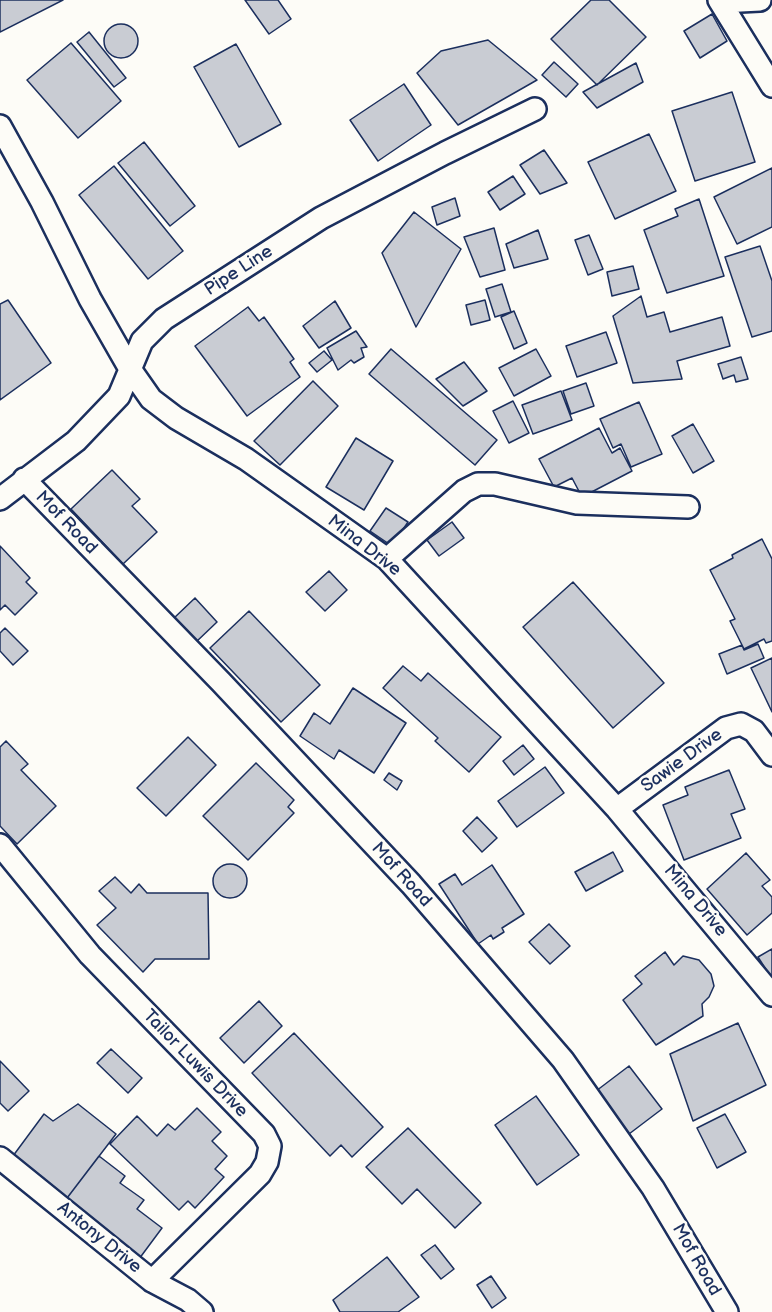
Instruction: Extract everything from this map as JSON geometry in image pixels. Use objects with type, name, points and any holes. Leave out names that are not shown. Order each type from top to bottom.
[{"type":"street","points":[[720,1],[760,0]]},
{"type":"street","points":[[720,1],[772,86]]},
{"type":"street","name":"Pipe Line","points":[[0,499],[76,441],[119,396],[142,340],[164,319],[321,218],[535,109]]},
{"type":"street","name":"Mina Drive","points":[[0,126],[42,202],[90,299],[130,369],[152,399],[176,418],[246,459],[387,559],[617,809],[772,995]]},
{"type":"street","name":"Mof Road","points":[[24,479],[221,682],[411,884],[564,1060],[653,1188],[727,1312]]},
{"type":"street","points":[[387,559],[464,490],[478,484],[495,484],[577,503],[688,507]]},
{"type":"street","name":"Sawie Drive","points":[[617,809],[726,728],[741,724],[754,731],[772,755]]},
{"type":"street","name":"Tailor Luwis Drive","points":[[0,845],[90,955],[264,1134],[270,1146],[267,1162],[260,1174],[152,1281]]},
{"type":"street","name":"Antony Drive","points":[[0,1158],[152,1281],[188,1300],[202,1312]]},
{"type":"building","points":[[0,0],[63,0],[0,32]]},
{"type":"building","points":[[245,0],[278,0],[291,19],[269,34]]},
{"type":"building","points":[[591,0],[609,0],[646,37],[597,85],[551,39]]},
{"type":"building","points":[[712,14],[727,41],[700,58],[684,31]]},
{"type":"building","points":[[121,24],[133,29],[138,41],[133,53],[121,58],[109,53],[104,41],[109,29]]},
{"type":"building","points":[[89,32],[126,78],[114,87],[77,42]]},
{"type":"building","points":[[488,40],[537,80],[458,125],[417,73],[441,51]]},
{"type":"building","points":[[71,43],[121,101],[78,138],[27,80]]},
{"type":"building","points":[[236,44],[281,124],[239,147],[194,67]]},
{"type":"building","points":[[554,62],[578,84],[566,97],[542,75]]},
{"type":"building","points":[[636,63],[643,82],[597,108],[583,92]]},
{"type":"building","points":[[404,84],[431,125],[378,161],[350,120]]},
{"type":"building","points":[[732,92],[755,162],[695,181],[672,111]]},
{"type":"building","points":[[649,134],[676,191],[615,219],[588,162]]},
{"type":"building","points":[[144,142],[195,206],[170,226],[118,163]]},
{"type":"building","points":[[544,150],[567,183],[540,194],[520,165]]},
{"type":"building","points":[[114,166],[183,251],[148,279],[79,195]]},
{"type":"building","points":[[772,168],[772,227],[737,244],[714,197]]},
{"type":"building","points":[[513,176],[525,194],[500,210],[488,192]]},
{"type":"building","points":[[455,198],[460,216],[437,225],[432,207]]},
{"type":"building","points":[[699,199],[724,276],[667,293],[644,230],[678,216],[675,209]]},
{"type":"building","points":[[414,212],[461,249],[416,327],[382,253]]},
{"type":"building","points":[[494,228],[505,270],[480,277],[464,237]]},
{"type":"building","points":[[538,230],[548,259],[514,268],[506,244]]},
{"type":"building","points":[[589,235],[603,269],[588,275],[575,240]]},
{"type":"building","points":[[760,246],[772,281],[772,331],[752,337],[725,257]]},
{"type":"building","points":[[633,266],[639,289],[612,296],[607,272]]},
{"type":"building","points":[[502,284],[511,312],[495,317],[486,289]]},
{"type":"building","points":[[641,296],[647,317],[664,312],[670,332],[722,317],[730,346],[677,361],[682,379],[633,383],[613,316]]},
{"type":"building","points":[[8,300],[51,363],[0,400],[0,304]]},
{"type":"building","points":[[485,300],[490,320],[471,325],[466,305]]},
{"type":"building","points":[[335,301],[351,328],[319,348],[303,326]]},
{"type":"building","points":[[248,307],[259,321],[264,317],[294,359],[290,362],[300,377],[247,416],[195,346]]},
{"type":"building","points":[[514,311],[527,343],[514,349],[501,317]]},
{"type":"building","points":[[356,331],[367,347],[361,348],[364,357],[354,363],[351,360],[338,370],[327,348]]},
{"type":"building","points":[[606,332],[617,363],[577,377],[566,346]]},
{"type":"building","points":[[391,349],[497,440],[475,465],[369,374]]},
{"type":"building","points":[[536,349],[551,376],[514,396],[499,368]]},
{"type":"building","points":[[324,351],[332,360],[317,372],[309,363]]},
{"type":"building","points":[[741,357],[748,379],[736,382],[734,375],[723,379],[718,364]]},
{"type":"building","points":[[464,362],[487,391],[463,406],[436,379]]},
{"type":"building","points":[[313,381],[338,406],[280,465],[254,441]]},
{"type":"building","points":[[586,383],[594,406],[571,414],[563,391]]},
{"type":"building","points":[[561,391],[572,420],[533,434],[522,405]]},
{"type":"building","points":[[513,401],[529,433],[509,443],[493,411]]},
{"type":"building","points":[[639,402],[662,454],[631,467],[621,444],[613,448],[600,419]]},
{"type":"building","points":[[693,424],[714,461],[693,473],[672,436]]},
{"type":"building","points":[[599,428],[612,453],[620,448],[632,471],[582,497],[572,478],[554,487],[539,459]]},
{"type":"building","points":[[356,438],[393,461],[364,510],[326,487]]},
{"type":"building","points":[[112,470],[140,499],[132,506],[157,532],[123,564],[71,509]]},
{"type":"building","points":[[386,508],[408,522],[392,546],[370,531]]},
{"type":"building","points":[[452,522],[464,538],[439,556],[427,540]]},
{"type":"building","points":[[762,539],[772,559],[772,641],[766,643],[764,639],[744,649],[730,621],[735,619],[710,570]]},
{"type":"building","points":[[0,546],[30,578],[26,582],[37,593],[15,615],[5,605],[0,610]]},
{"type":"building","points":[[329,571],[347,590],[325,611],[306,592]]},
{"type":"building","points":[[573,582],[664,683],[613,728],[523,627]]},
{"type":"building","points":[[195,598],[217,622],[195,643],[173,619]]},
{"type":"building","points":[[249,611],[320,685],[281,722],[210,648]]},
{"type":"building","points":[[5,628],[28,651],[13,665],[0,651],[0,633]]},
{"type":"building","points":[[758,644],[764,658],[727,674],[719,654],[742,645],[744,650]]},
{"type":"building","points":[[772,658],[772,712],[751,668]]},
{"type":"building","points":[[403,666],[421,681],[428,673],[501,737],[469,772],[435,741],[438,738],[383,688]]},
{"type":"building","points":[[353,688],[406,723],[374,773],[339,750],[334,759],[300,736],[314,713],[330,724]]},
{"type":"building","points":[[188,737],[216,765],[166,816],[137,788]]},
{"type":"building","points":[[6,741],[28,764],[21,770],[56,806],[17,844],[0,826],[0,747]]},
{"type":"building","points":[[523,745],[534,759],[514,775],[503,761]]},
{"type":"building","points":[[256,763],[294,800],[288,807],[294,813],[248,860],[203,816]]},
{"type":"building","points":[[545,767],[564,793],[517,827],[498,801]]},
{"type":"building","points":[[729,770],[745,809],[731,814],[741,838],[684,860],[663,805],[688,795],[685,787]]},
{"type":"building","points":[[389,773],[402,781],[397,790],[384,780]]},
{"type":"building","points":[[477,817],[497,838],[482,852],[463,831]]},
{"type":"building","points":[[613,852],[623,871],[586,891],[575,872]]},
{"type":"building","points":[[746,853],[770,880],[762,886],[772,897],[772,913],[747,935],[707,889]]},
{"type":"building","points":[[230,864],[242,869],[247,881],[242,893],[230,898],[218,893],[213,881],[218,869]]},
{"type":"building","points":[[492,865],[524,914],[502,928],[504,932],[493,939],[491,935],[478,944],[439,884],[455,874],[462,885]]},
{"type":"building","points":[[115,877],[131,893],[139,884],[147,893],[208,893],[209,959],[155,959],[143,972],[97,925],[116,908],[99,891]]},
{"type":"building","points":[[549,924],[570,946],[550,964],[529,942]]},
{"type":"building","points":[[772,949],[772,979],[758,957]]},
{"type":"building","points":[[665,952],[674,965],[683,956],[699,960],[711,974],[714,986],[709,997],[702,1004],[703,1016],[656,1045],[623,1000],[642,984],[635,976]]},
{"type":"building","points":[[259,1001],[282,1026],[244,1063],[220,1038]]},
{"type":"building","points":[[738,1023],[766,1085],[693,1121],[670,1054]]},
{"type":"building","points":[[294,1033],[383,1127],[352,1157],[341,1145],[330,1156],[252,1073]]},
{"type":"building","points":[[111,1049],[142,1078],[128,1093],[97,1063]]},
{"type":"building","points":[[0,1061],[29,1091],[8,1111],[0,1103]]},
{"type":"building","points":[[629,1066],[662,1109],[629,1134],[596,1091]]},
{"type":"building","points":[[536,1096],[579,1155],[537,1185],[495,1125]]},
{"type":"building","points":[[78,1104],[116,1134],[64,1202],[10,1160],[44,1114],[53,1121]]},
{"type":"building","points":[[197,1108],[221,1132],[212,1141],[227,1156],[215,1169],[224,1177],[195,1208],[188,1201],[179,1210],[110,1144],[137,1116],[157,1136],[168,1124],[175,1130]]},
{"type":"building","points":[[725,1114],[746,1152],[717,1168],[697,1128]]},
{"type":"building","points":[[408,1128],[481,1203],[455,1228],[417,1189],[402,1204],[366,1167]]},
{"type":"building","points":[[99,1156],[125,1176],[120,1183],[144,1200],[137,1209],[162,1228],[139,1259],[64,1202]]},
{"type":"building","points":[[435,1245],[454,1269],[441,1279],[421,1255]]},
{"type":"building","points":[[387,1257],[419,1297],[398,1312],[340,1312],[333,1300]]},
{"type":"building","points":[[491,1276],[506,1298],[492,1308],[477,1285]]}]
